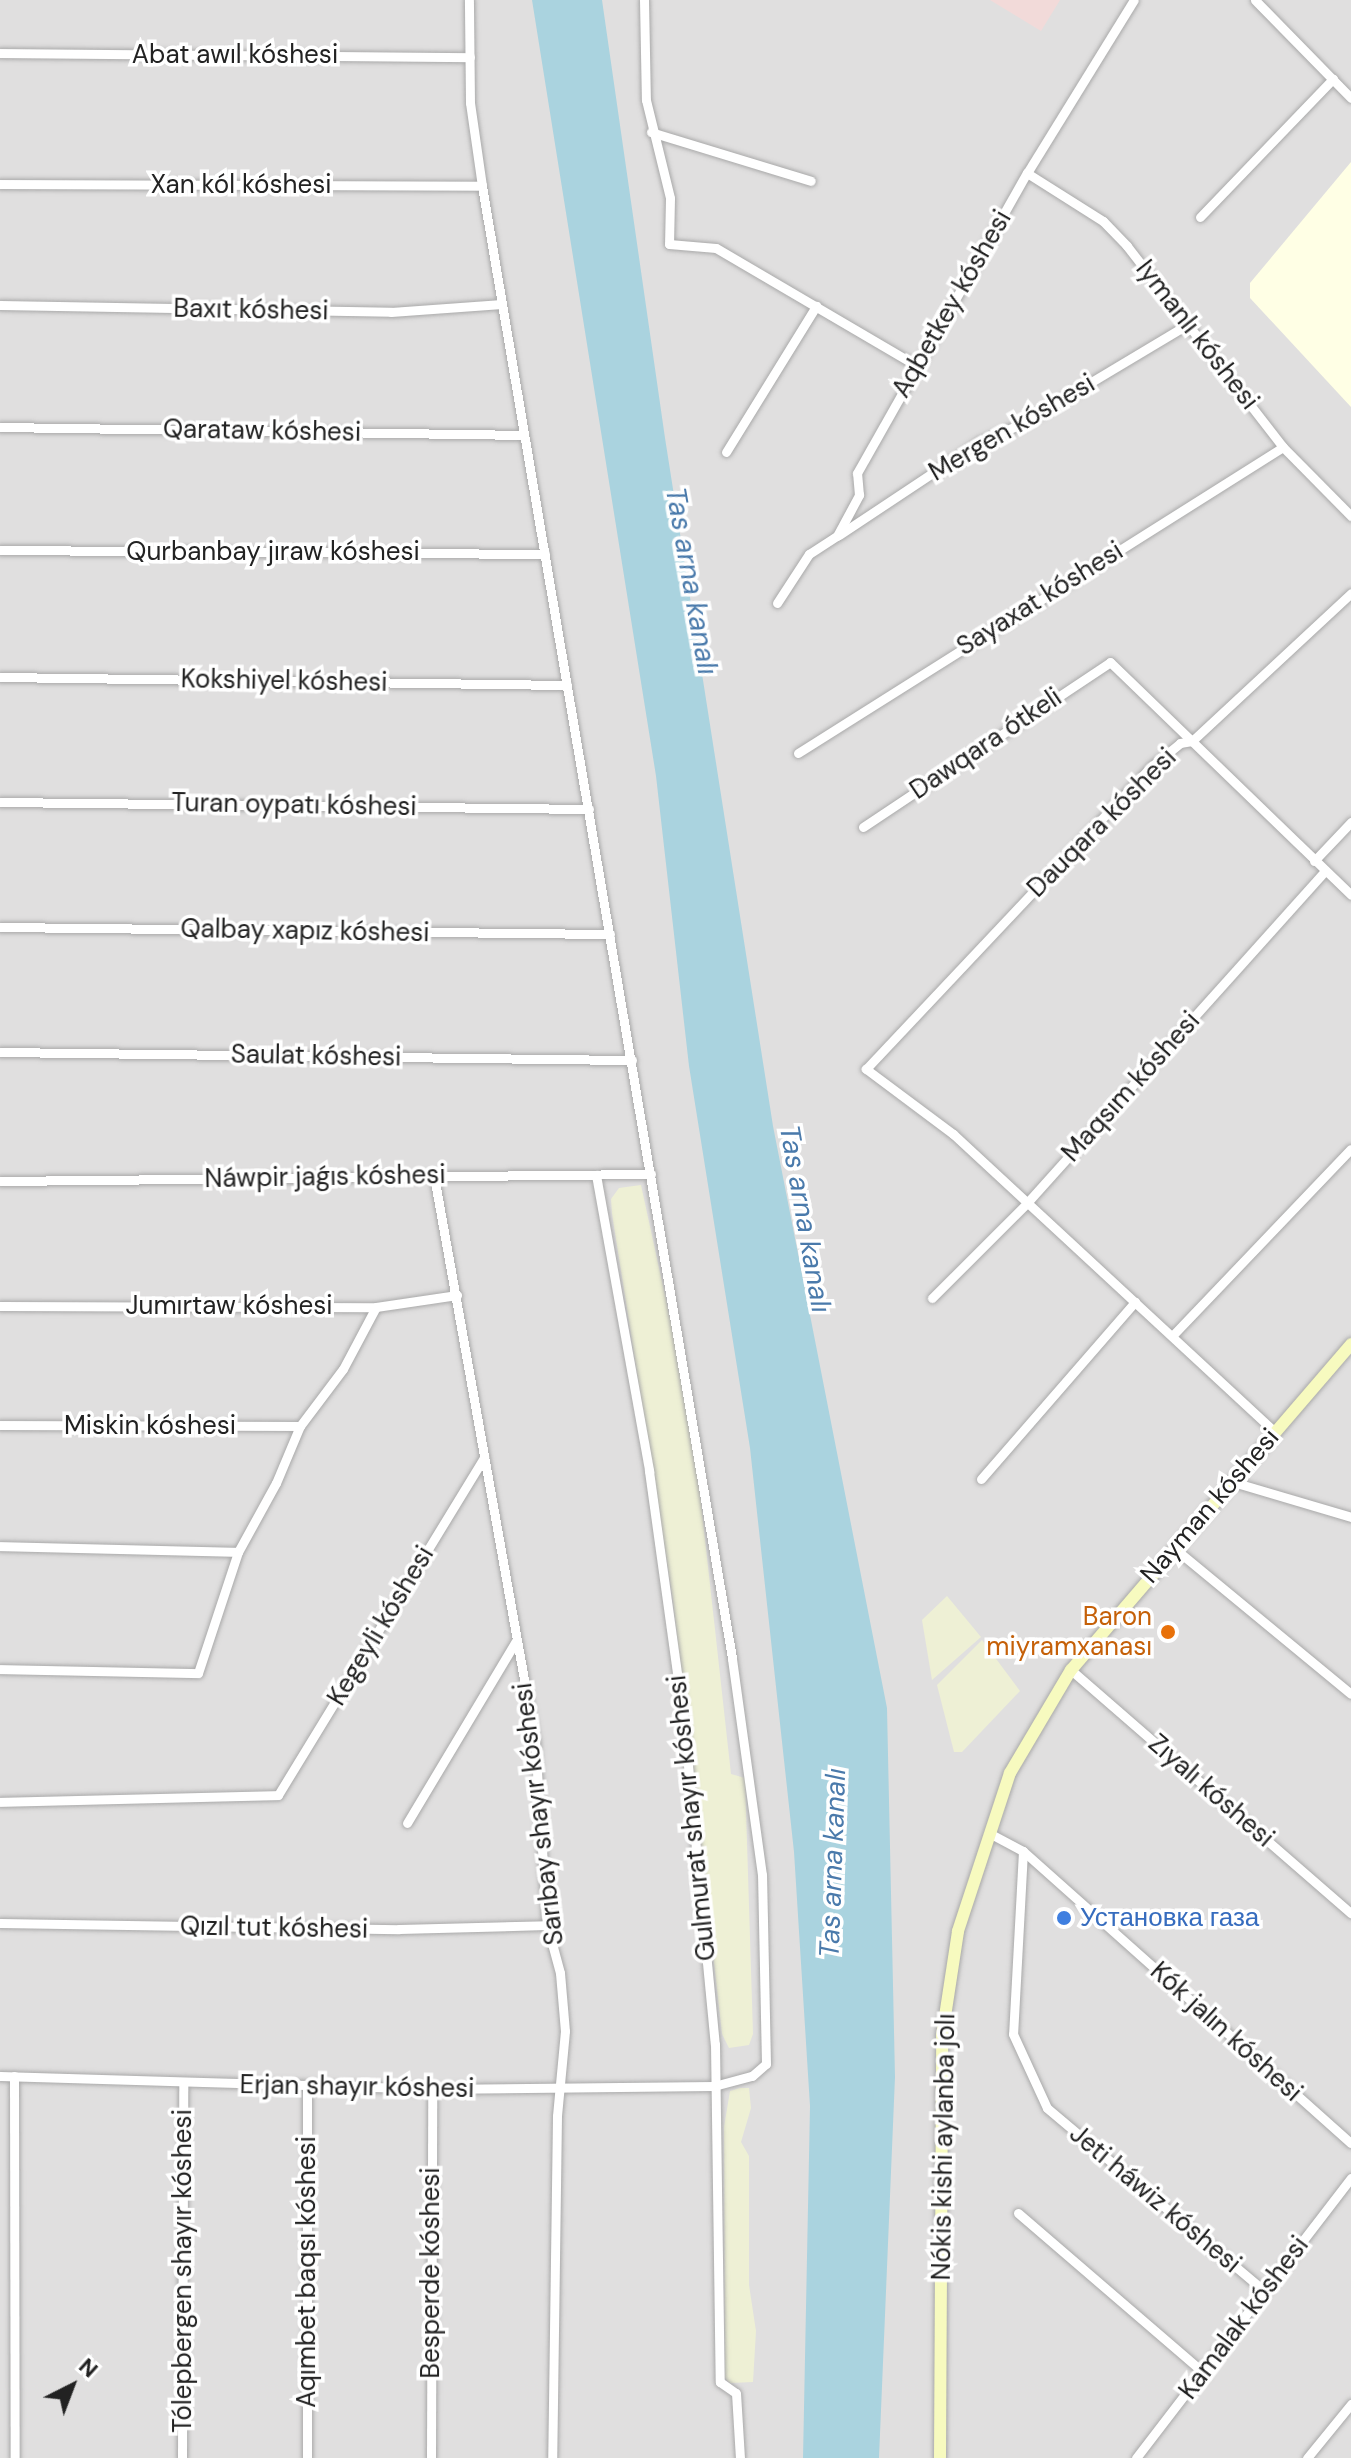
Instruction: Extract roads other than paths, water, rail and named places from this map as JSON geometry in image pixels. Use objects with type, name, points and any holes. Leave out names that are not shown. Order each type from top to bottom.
[{"type":"main road","name":"Nayman kóshesi","points":[[1071,1670],[1351,1344]]},
{"type":"main road","name":"Nókis kishi aylanba jolı","points":[[940,2458],[942,2036],[958,1931],[1010,1773],[1071,1670]]},
{"type":"street","points":[[469,0],[470,57],[482,186],[651,1174]]},
{"type":"street","points":[[644,0],[651,132],[670,198],[669,244],[716,248],[917,366]]},
{"type":"street","name":"Aqbetkey kóshesi","points":[[777,603],[809,554],[837,536],[859,495],[857,473],[1027,173],[1134,0]]},
{"type":"street","points":[[1255,0],[1351,98]]},
{"type":"street","name":"Abat awıl kóshesi","points":[[0,53],[470,57]]},
{"type":"street","points":[[1200,217],[1333,79]]},
{"type":"street","points":[[651,132],[811,181]]},
{"type":"street","name":"Iymanlı kóshesi","points":[[1027,173],[1103,221],[1283,447],[1351,516]]},
{"type":"street","name":"Xan kól kóshesi","points":[[0,184],[482,186]]},
{"type":"street","name":"Baxıt kóshesi","points":[[0,305],[391,312],[502,304]]},
{"type":"street","points":[[726,452],[816,306]]},
{"type":"street","name":"Mergen kóshesi","points":[[837,536],[979,442],[1021,424],[1188,324]]},
{"type":"street","name":"Qarataw kóshesi","points":[[0,427],[524,435]]},
{"type":"street","name":"Sayaxat kóshesi","points":[[798,753],[1283,447]]},
{"type":"street","name":"Qurbanbay jıraw kóshesi","points":[[0,550],[545,554]]},
{"type":"street","name":"Dauqara kóshesi","points":[[1027,1203],[942,1125],[866,1069],[1152,766],[1180,743],[1192,741],[1351,593]]},
{"type":"street","name":"Dawqara ótkeli","points":[[863,827],[1110,662],[1192,741]]},
{"type":"street","name":"Kokshiyel kóshesi","points":[[0,677],[567,685]]},
{"type":"street","points":[[1192,741],[1351,895]]},
{"type":"street","name":"Turan oypatı kóshesi","points":[[0,802],[589,809]]},
{"type":"street","points":[[1314,861],[1351,822]]},
{"type":"street","name":"Maqsım kóshesi","points":[[932,1298],[1027,1203],[1325,871]]},
{"type":"street","name":"Qalbay xapız kóshesi","points":[[0,927],[610,934]]},
{"type":"street","name":"Saulat kóshesi","points":[[0,1052],[632,1060]]},
{"type":"street","points":[[1173,1335],[1351,1149]]},
{"type":"street","name":"Náwpir jaǵıs kóshesi","points":[[0,1181],[651,1174]]},
{"type":"street","name":"Erjan shayır kóshesi","points":[[0,2076],[183,2084],[432,2089],[714,2086],[752,2076],[766,2064],[762,1875],[732,1658],[651,1174]]},
{"type":"street","name":"Gulmurat shayır kóshesi","points":[[596,1175],[649,1471],[684,1724],[715,2044],[720,2382],[736,2393],[740,2458]]},
{"type":"street","name":"Sarıbay shayır kóshesi","points":[[434,1176],[535,1741],[547,1925],[560,1973],[565,2031],[560,2088],[552,2458]]},
{"type":"street","points":[[1027,1203],[1275,1432]]},
{"type":"street","name":"Jumırtaw kóshesi","points":[[0,1306],[376,1307],[457,1295]]},
{"type":"street","points":[[981,1479],[1135,1302]]},
{"type":"street","points":[[0,1669],[198,1673],[238,1552],[276,1483],[300,1426],[343,1369],[376,1307]]},
{"type":"street","name":"Miskin kóshesi","points":[[0,1425],[300,1426]]},
{"type":"street","name":"Kegeyli kóshesi","points":[[0,1802],[278,1795],[484,1457]]},
{"type":"street","points":[[1233,1482],[1351,1517]]},
{"type":"street","points":[[0,1546],[238,1552]]},
{"type":"street","points":[[1174,1548],[1351,1694]]},
{"type":"street","points":[[407,1823],[517,1640]]},
{"type":"street","name":"Zıyalı kóshesi","points":[[1071,1670],[1351,1913]]},
{"type":"street","name":"Kók jalın kóshesi","points":[[989,1833],[1023,1851],[1351,2143]]},
{"type":"street","name":"Jeti háwiz kóshesi","points":[[1023,1851],[1013,2034],[1047,2108],[1264,2291]]},
{"type":"street","name":"Qızıl tut kóshesi","points":[[0,1923],[384,1929],[547,1925]]},
{"type":"street","points":[[14,2076],[15,2458]]},
{"type":"street","name":"Tólepbergen shayır kóshesi","points":[[182,2458],[183,2084]]},
{"type":"street","name":"Aqımbet baqsı kóshesi","points":[[307,2086],[307,2458]]},
{"type":"street","name":"Besperde kóshesi","points":[[431,2458],[432,2089]]},
{"type":"street","name":"Kamalak kóshesi","points":[[1136,2458],[1205,2374],[1351,2178]]},
{"type":"street","points":[[1018,2213],[1205,2374]]},
{"type":"street","points":[[1307,2458],[1351,2404]]},
{"type":"water","name":"Tas arna kanalı","points":[[532,0],[602,0],[665,438],[773,1126],[887,1708],[895,2077],[879,2458],[803,2458],[810,2106],[794,1852],[750,1448],[689,1066],[656,776]]},
{"type":"place","name":"Baron miyramxanası","points":[[1168,1632]]},
{"type":"place","name":"Установка газа","points":[[1064,1918]]}]
